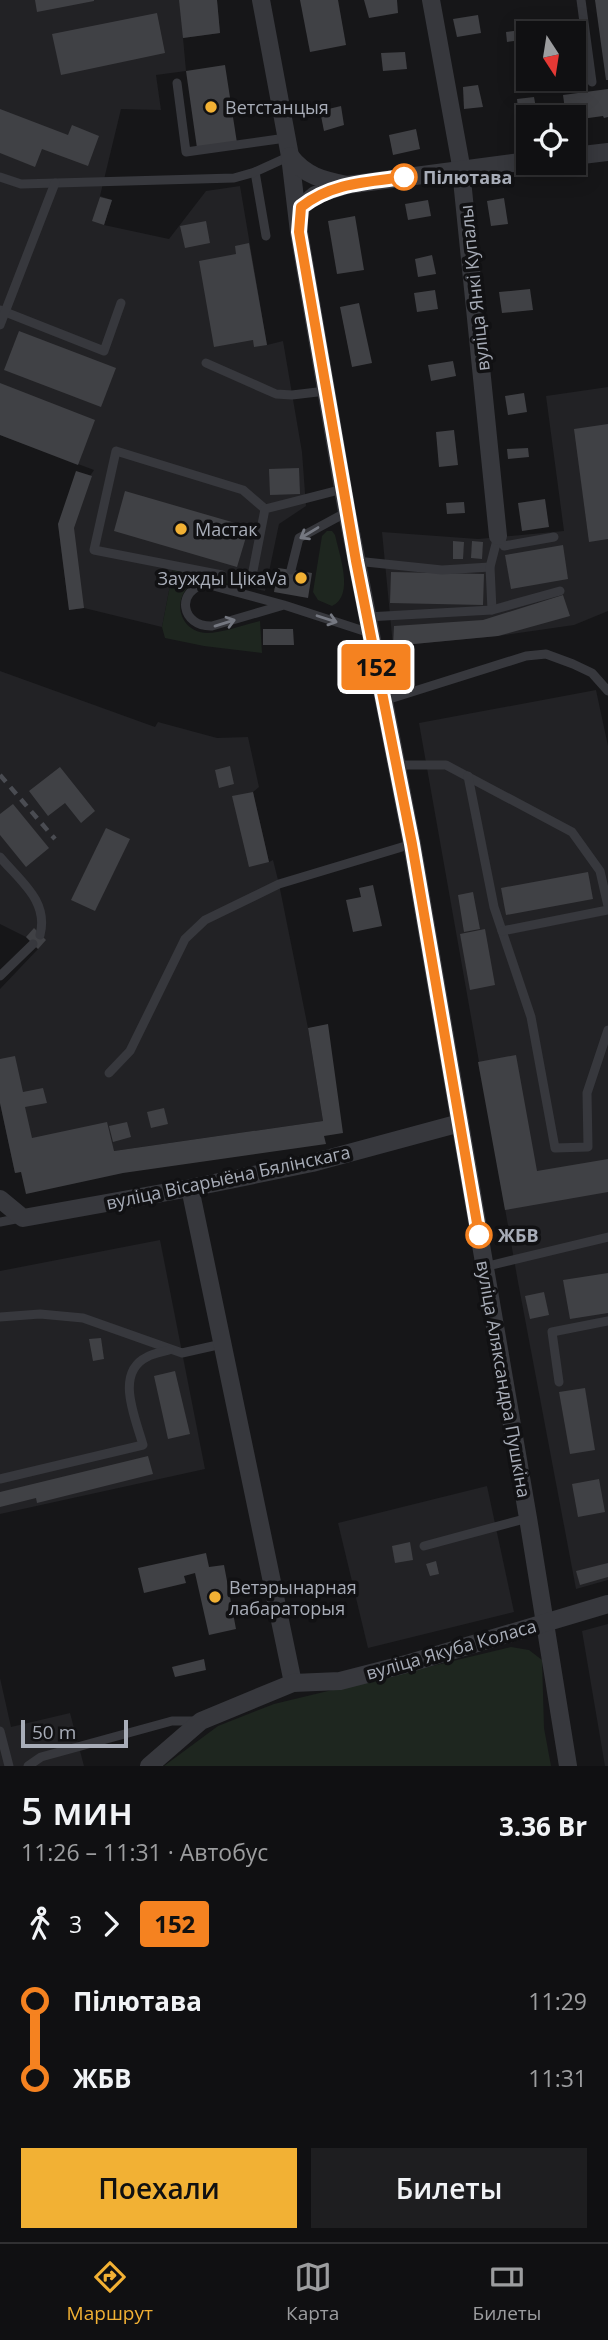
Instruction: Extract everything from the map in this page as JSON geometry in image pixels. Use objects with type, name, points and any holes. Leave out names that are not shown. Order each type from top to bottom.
[{"type":"street","name":"вуліца Аляксандра Пушкіна","points":[[261,0],[288,147],[299,232],[347,512],[412,844],[546,1622],[568,1766]]},
{"type":"street","name":"вуліца Янкі Купалы","points":[[430,0],[460,169],[483,369],[498,536]]},
{"type":"street","points":[[288,147],[305,173],[347,184]]},
{"type":"street","points":[[586,155],[608,152]]},
{"type":"street","points":[[299,232],[301,207],[315,195],[347,184],[516,162]]},
{"type":"street","name":"вуліца Вісарыёна Бялінскага","points":[[23,1217],[190,1188],[312,1163],[460,1123]]},
{"type":"street","points":[[149,1766],[201,1721],[293,1682],[190,1188]]},
{"type":"street","points":[[0,1199],[23,1217]]},
{"type":"street","name":"вуліца Якуба Коласа","points":[[293,1682],[340,1681],[608,1604]]},
{"type":"lane","points":[[581,0],[592,82]]},
{"type":"lane","points":[[177,83],[186,152],[288,147]]},
{"type":"lane","points":[[0,177],[21,184],[234,178],[255,172],[288,147]]},
{"type":"lane","points":[[255,172],[266,236]]},
{"type":"lane","points":[[0,325],[3,311],[55,183]]},
{"type":"lane","points":[[3,311],[104,351],[121,303]]},
{"type":"lane","points":[[206,363],[276,394],[326,391]]},
{"type":"lane","points":[[222,575],[94,550],[116,451],[243,490],[265,509]]},
{"type":"lane","points":[[265,509],[343,489]]},
{"type":"lane","points":[[252,576],[265,509]]},
{"type":"lane","points":[[291,570],[299,538],[347,512]]},
{"type":"lane","points":[[498,536],[504,546],[554,537]]},
{"type":"lane","points":[[492,610],[490,567],[498,536]]},
{"type":"lane","points":[[356,561],[442,570],[490,567]]},
{"type":"lane","points":[[284,605],[212,626],[203,626],[193,622],[186,608],[186,598],[196,586],[206,584],[368,625],[492,610],[560,591]]},
{"type":"lane","points":[[284,605],[286,594]]},
{"type":"lane","points":[[383,701],[526,656],[546,654],[592,673],[608,691]]},
{"type":"lane","points":[[396,765],[446,765],[468,776],[572,832],[600,871],[608,908],[502,931]]},
{"type":"lane","points":[[468,776],[494,907],[531,1017],[555,1148],[587,1147],[587,1093],[608,1030]]},
{"type":"lane","points":[[109,1073],[130,1051],[185,939],[205,920],[279,884],[412,844]]},
{"type":"lane","points":[[0,857],[40,904],[44,922],[40,934]]},
{"type":"lane","points":[[0,976],[33,944]]},
{"type":"lane","points":[[0,1222],[23,1217]]},
{"type":"lane","points":[[484,1267],[608,1237]]},
{"type":"lane","points":[[0,1317],[40,1314],[83,1318],[182,1353],[222,1344]]},
{"type":"lane","points":[[559,1382],[552,1332],[608,1321]]},
{"type":"lane","points":[[0,1479],[143,1445],[128,1385],[133,1369],[146,1357],[169,1350]]},
{"type":"lane","points":[[424,1546],[528,1518]]},
{"type":"lane","points":[[28,1766],[41,1757],[172,1721],[201,1721]]},
{"type":"lane","points":[[0,1731],[9,1766]]},
{"type":"shaded area","points":[[0,0],[217,0],[220,33],[183,38],[186,71],[156,75],[161,110],[121,109],[100,196],[112,200],[104,225],[169,239],[206,191],[240,186],[267,345],[283,341],[302,452],[306,506],[279,524],[265,591],[173,570],[162,627],[84,608],[69,610],[58,524],[94,470],[0,435]]},
{"type":"shaded area","points":[[608,387],[608,611],[574,625],[498,636],[393,646],[382,532],[478,539],[564,531],[546,396]]},
{"type":"shaded area","points":[[327,531],[332,531],[335,535],[344,574],[343,593],[339,601],[332,606],[318,600],[313,592],[322,536]]},
{"type":"shaded area","points":[[173,570],[262,588],[199,580],[184,593],[181,611],[189,626],[207,633],[260,621],[262,653],[165,638],[162,627]]},
{"type":"shaded area","points":[[0,671],[155,727],[158,722],[217,738],[248,737],[259,787],[253,792],[269,862],[273,860],[279,884],[308,1028],[323,1121],[114,1151],[15,1173],[0,1103],[0,989],[38,949],[26,937],[0,924]]},
{"type":"shaded area","points":[[596,690],[608,746],[608,1580],[576,1589],[518,1282],[419,723]]},
{"type":"shaded area","points":[[160,1240],[205,1469],[0,1514],[0,1271]]},
{"type":"shaded area","points":[[487,1486],[514,1612],[368,1648],[338,1523]]},
{"type":"shaded area","points":[[608,1624],[608,1766],[605,1766],[582,1631]]},
{"type":"shaded area","points":[[511,1647],[529,1650],[542,1660],[544,1728],[551,1766],[164,1766],[218,1726],[274,1704]]},
{"type":"shaded area","points":[[0,1678],[11,1727],[70,1713],[84,1766],[0,1766]]},
{"type":"building","points":[[35,0],[94,0],[94,1],[37,12]]},
{"type":"building","points":[[179,0],[217,0],[220,33],[183,38]]},
{"type":"building","points":[[300,0],[338,0],[346,45],[310,52]]},
{"type":"building","points":[[364,0],[397,0],[398,13],[369,18]]},
{"type":"building","points":[[595,0],[608,0],[608,80],[606,80]]},
{"type":"building","points":[[157,13],[165,53],[61,75],[52,34]]},
{"type":"building","points":[[478,15],[481,33],[457,37],[453,19]]},
{"type":"building","points":[[516,31],[516,41],[507,42],[506,32]]},
{"type":"building","points":[[405,52],[407,69],[383,71],[381,53]]},
{"type":"building","name":"Ветстанцыя","points":[[225,65],[237,143],[197,148],[186,71]]},
{"type":"building","points":[[478,85],[483,107],[464,109],[463,87]]},
{"type":"building","points":[[608,89],[608,117],[586,118],[586,105],[564,105],[563,95]]},
{"type":"building","points":[[534,97],[535,105],[518,105],[517,99]]},
{"type":"building","points":[[341,106],[344,125],[324,131],[320,111]]},
{"type":"building","points":[[0,109],[68,135],[72,125],[99,136],[88,166],[42,149],[35,167],[0,153]]},
{"type":"building","points":[[416,129],[420,149],[393,155],[389,135]]},
{"type":"building","points":[[100,197],[112,200],[104,225],[92,221]]},
{"type":"building","points":[[504,198],[508,224],[491,226],[487,201]]},
{"type":"building","points":[[428,200],[431,216],[408,220],[405,204]]},
{"type":"building","points":[[355,216],[364,270],[337,274],[328,221]]},
{"type":"building","points":[[206,221],[210,243],[185,248],[180,226]]},
{"type":"building","points":[[249,243],[267,345],[254,347],[253,340],[214,347],[199,261],[236,254],[235,246]]},
{"type":"building","points":[[432,255],[436,274],[418,277],[415,259]]},
{"type":"building","points":[[530,289],[533,310],[502,313],[499,292]]},
{"type":"building","points":[[435,290],[438,309],[417,312],[414,293]]},
{"type":"building","points":[[359,303],[372,363],[352,367],[340,307]]},
{"type":"building","points":[[19,331],[116,368],[101,407],[4,370]]},
{"type":"building","points":[[453,361],[456,376],[431,381],[428,365]]},
{"type":"building","points":[[0,383],[95,420],[78,465],[0,435]]},
{"type":"building","points":[[524,393],[527,412],[508,415],[505,396]]},
{"type":"building","points":[[608,424],[608,539],[589,542],[574,429]]},
{"type":"building","points":[[454,430],[458,465],[439,467],[436,432]]},
{"type":"building","points":[[528,448],[529,457],[508,459],[507,449]]},
{"type":"building","points":[[299,468],[300,494],[270,495],[269,469]]},
{"type":"building","points":[[76,471],[92,476],[74,528],[84,608],[69,610],[58,524]]},
{"type":"building","name":"Мастак","points":[[125,491],[249,527],[237,567],[114,531]]},
{"type":"building","points":[[545,499],[549,527],[522,531],[518,503]]},
{"type":"building","points":[[464,502],[465,513],[447,514],[446,503]]},
{"type":"building","points":[[453,541],[464,542],[463,559],[453,559]]},
{"type":"building","points":[[472,541],[483,542],[482,559],[471,558]]},
{"type":"building","points":[[563,545],[568,579],[511,589],[505,555]]},
{"type":"building","points":[[278,568],[312,573],[308,598],[274,592]]},
{"type":"building","points":[[391,572],[484,574],[483,605],[390,603]]},
{"type":"building","points":[[563,595],[570,616],[498,636],[393,646],[394,626],[483,620]]},
{"type":"building","points":[[263,629],[293,629],[294,645],[263,645]]},
{"type":"building","points":[[230,766],[234,784],[219,788],[215,770]]},
{"type":"building","points":[[60,767],[95,811],[81,823],[65,803],[48,816],[29,791]]},
{"type":"building","points":[[253,792],[269,862],[249,867],[232,796]]},
{"type":"building","points":[[13,804],[49,848],[26,867],[0,835],[0,814]]},
{"type":"building","points":[[106,828],[130,839],[95,911],[71,900]]},
{"type":"building","points":[[588,872],[593,899],[506,915],[501,888]]},
{"type":"building","points":[[373,885],[382,926],[353,932],[346,900],[361,897],[359,888]]},
{"type":"building","points":[[473,892],[480,929],[464,932],[458,895]]},
{"type":"building","points":[[34,928],[46,940],[38,949],[26,937]]},
{"type":"building","points":[[485,929],[495,985],[470,990],[460,934]]},
{"type":"building","points":[[328,1024],[343,1133],[324,1136],[326,1144],[123,1173],[26,1194],[21,1172],[15,1173],[0,1103],[0,1059],[15,1056],[23,1092],[43,1088],[47,1103],[25,1107],[32,1138],[107,1122],[114,1151],[323,1121],[308,1028]]},
{"type":"building","points":[[516,1055],[537,1171],[608,1159],[608,1192],[505,1210],[478,1062]]},
{"type":"building","points":[[164,1108],[168,1124],[151,1128],[147,1112]]},
{"type":"building","points":[[127,1122],[131,1137],[113,1142],[109,1126]]},
{"type":"building","points":[[608,1273],[608,1313],[570,1319],[563,1280]]},
{"type":"building","points":[[544,1292],[549,1315],[530,1319],[525,1296]]},
{"type":"building","points":[[101,1338],[104,1359],[93,1361],[89,1339]]},
{"type":"building","points":[[175,1371],[190,1434],[168,1439],[154,1376]]},
{"type":"building","points":[[585,1388],[595,1450],[570,1454],[559,1392]]},
{"type":"building","points":[[148,1456],[153,1474],[37,1503],[36,1498],[0,1507],[0,1492]]},
{"type":"building","points":[[599,1479],[605,1512],[578,1517],[572,1484]]},
{"type":"building","points":[[410,1542],[413,1560],[395,1563],[392,1546]]},
{"type":"building","name":"Ветэрынарная лабараторыя","points":[[206,1553],[209,1567],[224,1565],[236,1629],[209,1635],[195,1573],[184,1576],[186,1583],[144,1593],[138,1568]]},
{"type":"building","points":[[436,1561],[439,1574],[430,1576],[426,1564]]},
{"type":"building","points":[[608,1563],[608,1577],[580,1585],[576,1571]]},
{"type":"building","points":[[204,1659],[206,1670],[175,1677],[172,1667]]},
{"type":"railway","points":[[0,775],[55,839]]},
{"type":"bus line","name":"152","points":[[404,177],[347,184],[315,195],[301,207],[299,232],[356,561],[412,844],[479,1235]]},
{"type":"place","name":"Ветстанцыя","points":[[211,107]]},
{"type":"place","name":"Пілютава","points":[[404,177]]},
{"type":"place","name":"Мастак","points":[[181,529]]},
{"type":"place","name":"Заужды ЦікаVа","points":[[301,578]]},
{"type":"place","name":"ЖБВ","points":[[479,1235]]},
{"type":"place","name":"Ветэрынарная лабараторыя","points":[[215,1597]]}]
